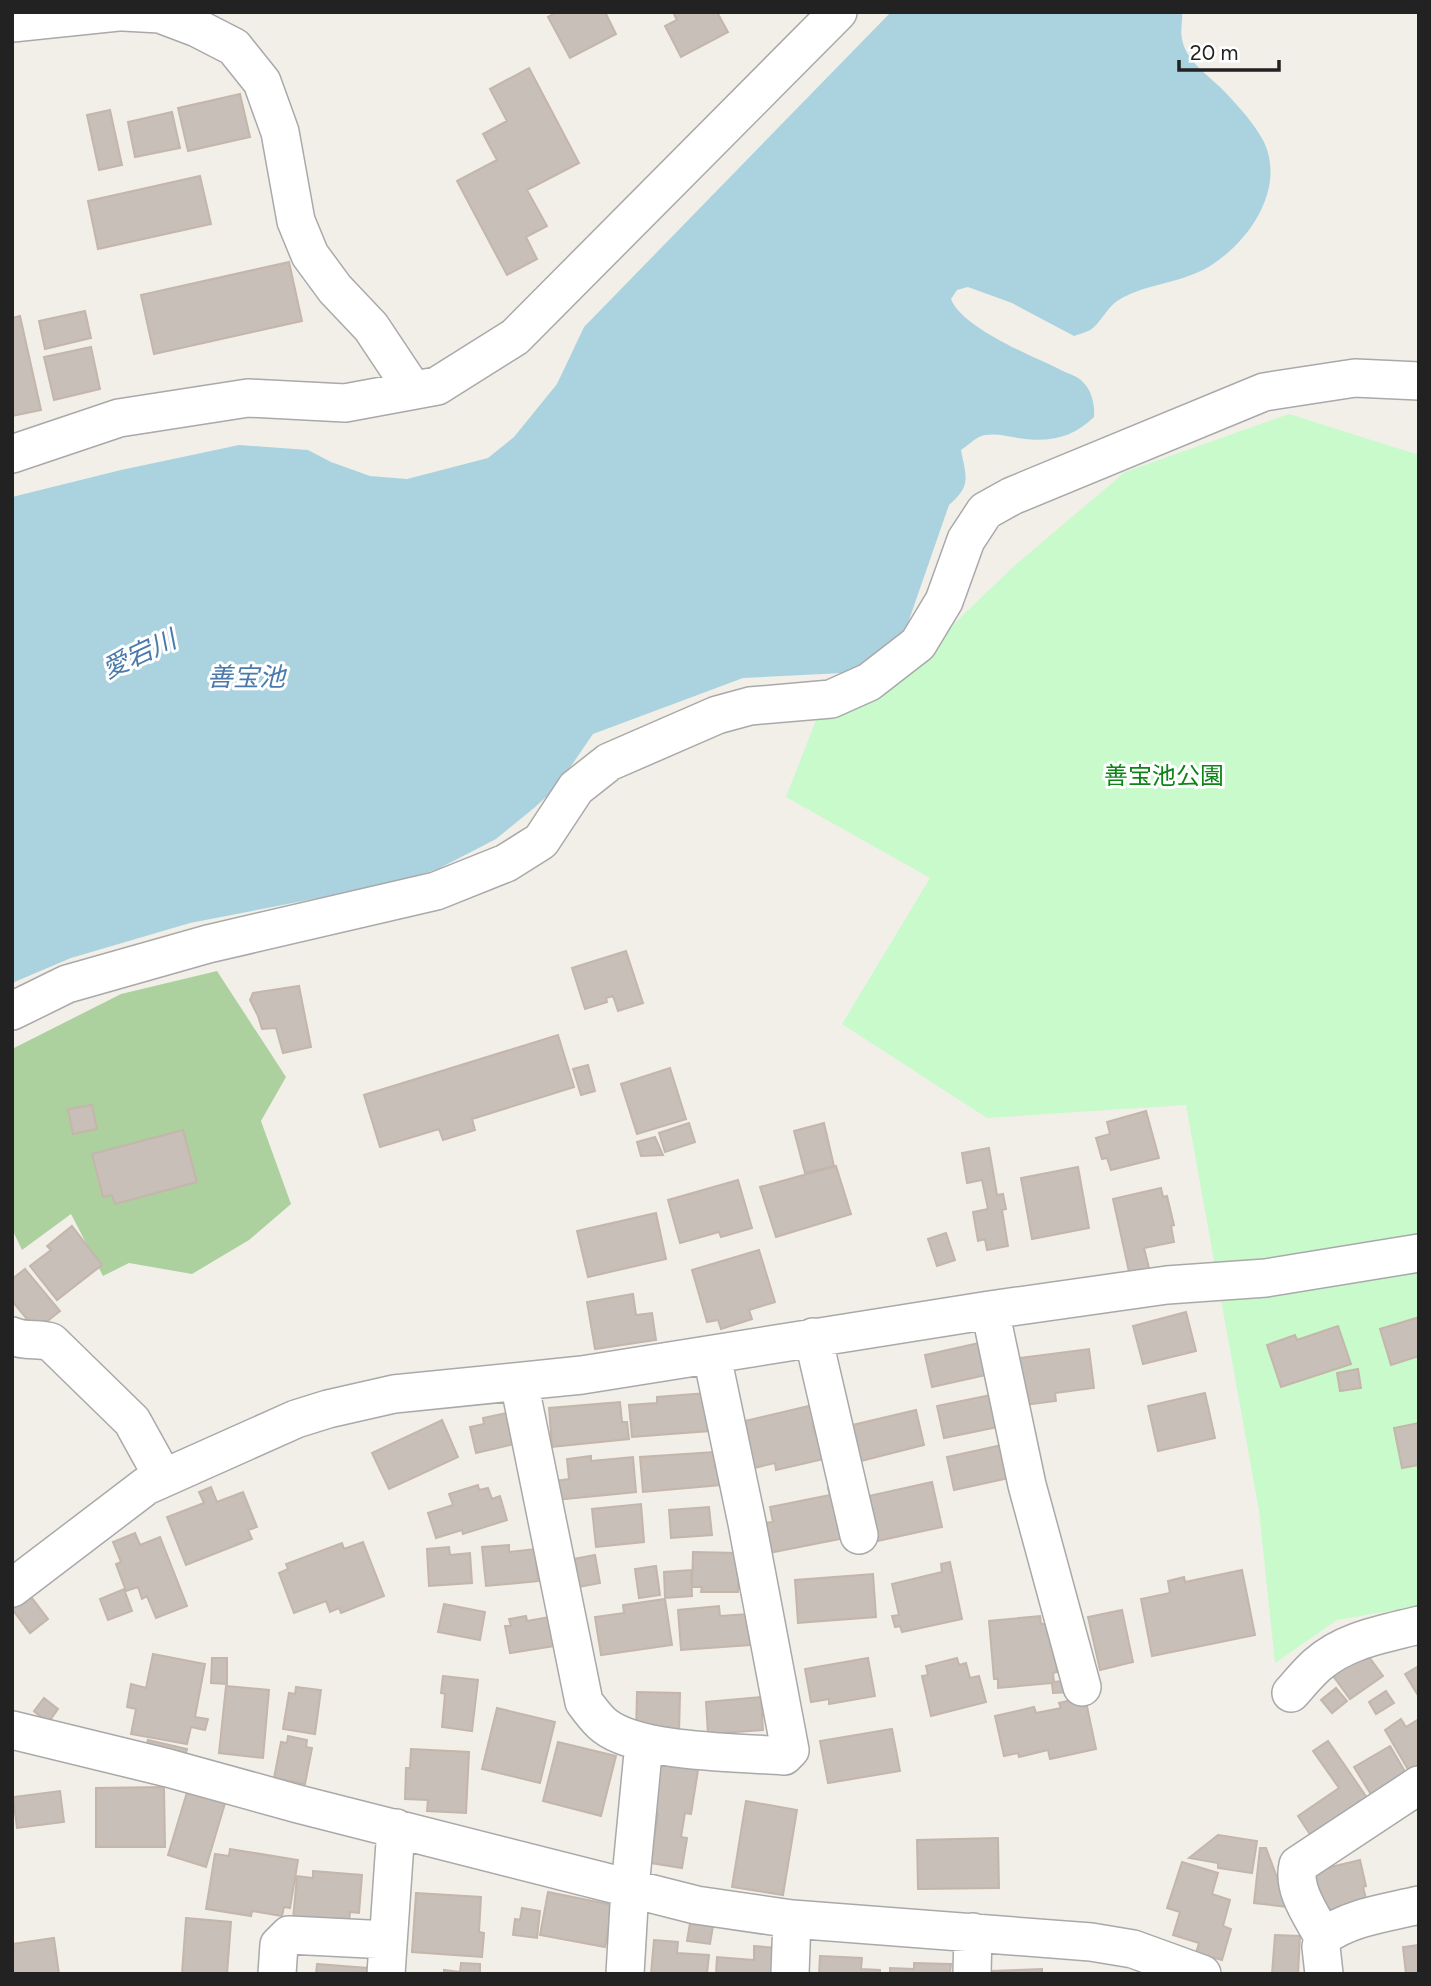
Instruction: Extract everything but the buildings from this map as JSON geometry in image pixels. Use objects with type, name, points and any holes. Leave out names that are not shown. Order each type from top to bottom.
[{"type":"street","points":[[12,23],[118,12]]},
{"type":"street","points":[[124,12],[160,13],[197,28],[233,47],[262,82],[280,132],[296,221],[310,255],[335,289],[371,327],[413,390]]},
{"type":"street","points":[[12,454],[119,418],[248,398],[345,403],[436,386],[516,337],[838,12]]},
{"type":"street","points":[[12,1011],[67,984],[208,944],[436,891],[506,863],[541,841],[576,788],[609,762],[717,715],[750,706],[831,699],[869,682],[918,644],[944,601],[967,540],[985,511],[1012,496],[1264,392],[1355,378],[1419,382]]},
{"type":"street","points":[[12,1588],[146,1486],[296,1419],[328,1409],[394,1394],[582,1375],[712,1356],[813,1337],[1167,1285],[1266,1278],[1419,1253]]},
{"type":"street","points":[[990,1311],[1027,1485],[1082,1687]]},
{"type":"street","points":[[12,1336],[24,1340],[51,1342],[132,1422],[163,1477]]},
{"type":"street","points":[[813,1337],[859,1535]]},
{"type":"street","points":[[519,1382],[582,1698],[606,1727],[633,1741],[784,1756],[790,1749],[712,1356]]},
{"type":"street","points":[[1291,1693],[1317,1664],[1336,1651],[1364,1638],[1419,1625]]},
{"type":"street","points":[[12,1730],[696,1905],[792,1919],[1091,1942],[1122,1947],[1202,1974]]},
{"type":"street","points":[[625,1974],[644,1743]]},
{"type":"street","points":[[1324,1974],[1322,1937],[1299,1886],[1296,1872],[1298,1865],[1419,1784]]},
{"type":"street","points":[[277,1974],[279,1945],[289,1935],[387,1957],[396,1828]]},
{"type":"street","points":[[1322,1937],[1349,1922],[1419,1905]]},
{"type":"street","points":[[790,1974],[792,1919]]},
{"type":"street","points":[[972,1974],[973,1932]]},
{"type":"green space","name":"善宝池公園","points":[[1289,414],[1419,455],[1419,1606],[1337,1620],[1275,1663],[1259,1511],[1186,1105],[987,1118],[842,1024],[930,878],[786,797],[820,710],[909,667],[1014,566],[1125,472]]},
{"type":"green space","points":[[217,971],[286,1077],[261,1121],[291,1204],[249,1240],[192,1274],[129,1263],[103,1276],[71,1214],[22,1250],[12,1229],[12,1049],[121,994]]},
{"type":"water","name":"善宝池","points":[[891,12],[1182,12],[1181,36],[1188,55],[1236,103],[1256,128],[1270,161],[1266,198],[1247,233],[1233,248],[1203,270],[1122,298],[1113,304],[1093,328],[1083,333],[1074,336],[1012,303],[968,287],[957,290],[951,299],[969,320],[999,340],[1081,380],[1091,394],[1094,417],[1077,430],[1059,437],[1040,440],[988,435],[979,437],[961,450],[964,486],[949,505],[908,623],[894,644],[863,665],[843,673],[743,678],[593,734],[556,788],[534,808],[496,839],[438,869],[391,884],[190,923],[71,958],[12,983],[12,497],[239,445],[308,450],[331,462],[370,476],[407,479],[488,458],[514,437],[557,384],[584,327]]},
{"type":"water label","name":"愛宕川","points":[[139,654]]}]
